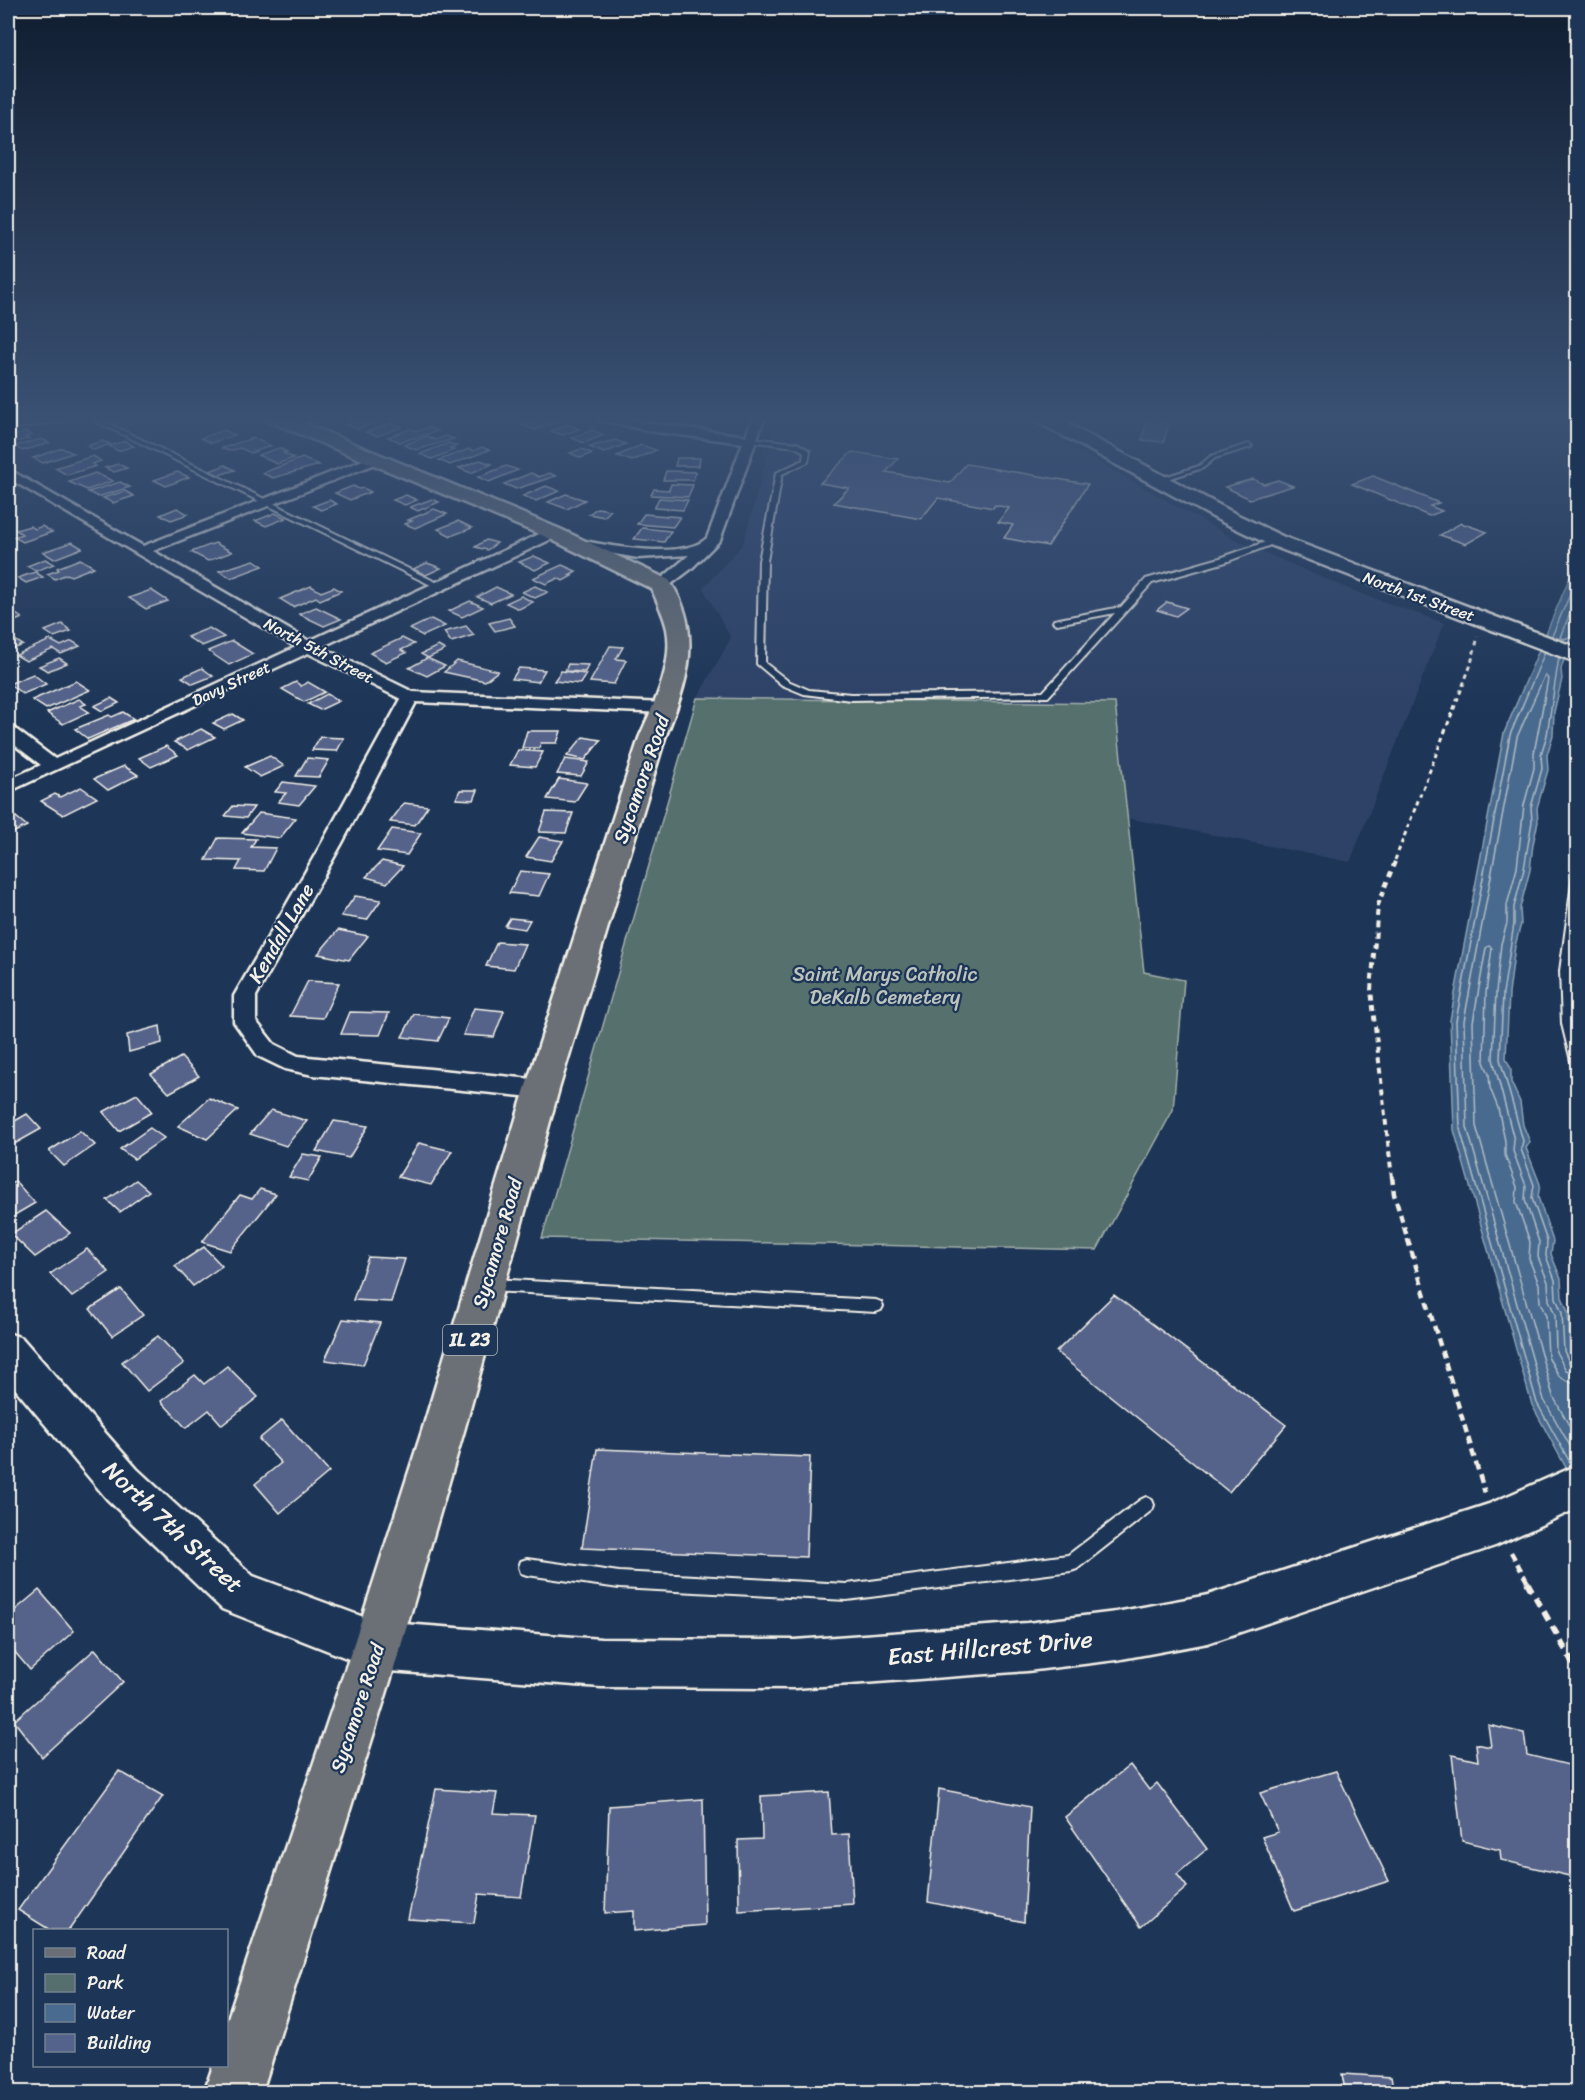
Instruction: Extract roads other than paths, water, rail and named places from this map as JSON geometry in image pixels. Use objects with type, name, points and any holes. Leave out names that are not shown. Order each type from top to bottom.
[{"type":"main road","points":[[508,514],[553,533],[661,585]]},
{"type":"main road","name":"Sycamore Road","points":[[233,2092],[377,1646],[542,1089],[652,738],[665,708],[676,665],[679,642],[678,630],[661,585]]},
{"type":"street","name":"North 5th Street","points":[[78,514],[308,646],[410,697],[665,708]]},
{"type":"street","points":[[142,551],[239,514]]},
{"type":"street","points":[[661,585],[707,547],[723,514]]},
{"type":"street","name":"North 1st Street","points":[[1224,514],[1277,541],[1570,653]]},
{"type":"street","name":"Davy Street","points":[[8,788],[553,533]]},
{"type":"street","points":[[574,543],[618,552],[651,555],[680,554],[707,547]]},
{"type":"street","name":"Kendall Lane","points":[[410,697],[332,843],[245,996],[245,1022],[266,1050],[293,1063],[542,1089]]},
{"type":"street","points":[[8,732],[53,766]]},
{"type":"street","name":"North 7th Street","points":[[8,1351],[122,1484],[238,1593],[377,1646]]},
{"type":"street","name":"East Hillcrest Drive","points":[[377,1646],[601,1663],[784,1664],[1027,1647],[1116,1636],[1208,1619],[1495,1524],[1578,1486]]},
{"type":"lane","points":[[294,514],[440,586]]},
{"type":"lane","points":[[772,514],[763,561],[761,664],[785,683],[807,692],[851,697],[1045,695],[1149,581],[1223,560],[1277,541]]},
{"type":"lane","points":[[1057,622],[1124,609]]},
{"type":"lane","points":[[1578,876],[1566,971],[1568,1024],[1578,1065]]},
{"type":"lane","points":[[485,1285],[876,1306]]},
{"type":"lane","points":[[527,1567],[619,1580],[846,1592],[1071,1563],[1146,1505]]},
{"type":"water","points":[[1577,560],[1577,645],[1564,660],[1561,669],[1562,679],[1554,712],[1553,735],[1547,755],[1548,770],[1537,808],[1538,822],[1530,870],[1520,908],[1521,924],[1515,946],[1509,994],[1506,1058],[1511,1069],[1511,1082],[1520,1102],[1523,1125],[1530,1142],[1526,1148],[1540,1184],[1538,1197],[1553,1241],[1551,1254],[1561,1279],[1562,1297],[1568,1312],[1570,1349],[1577,1365],[1577,1488],[1532,1405],[1454,1130],[1450,1020],[1504,733]]},
{"type":"park label","name":"Saint Marys Catholic DeKalb Cemetery","points":[[885,986]]}]
